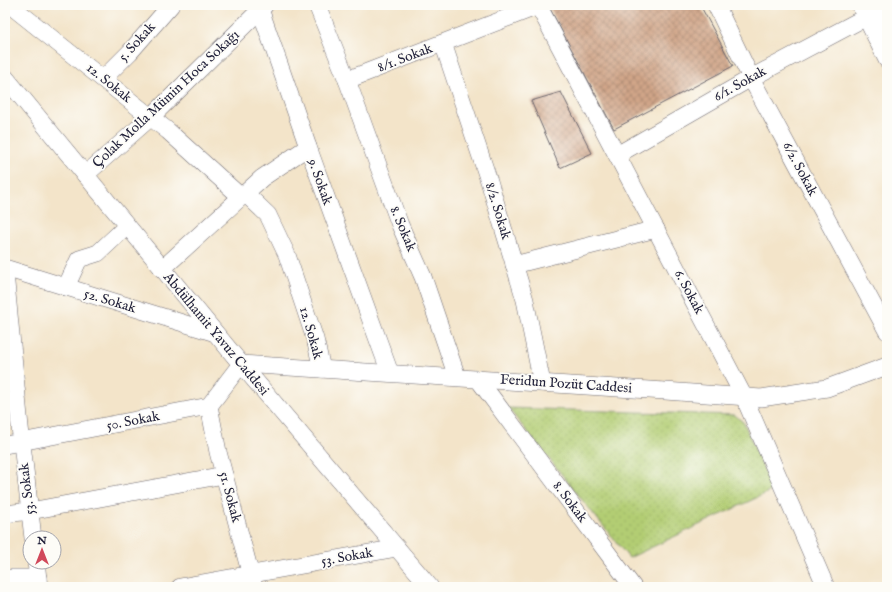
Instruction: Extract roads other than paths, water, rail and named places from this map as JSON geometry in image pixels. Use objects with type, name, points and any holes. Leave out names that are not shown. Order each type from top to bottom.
[{"type":"street","name":"12. Sokak","points":[[10,5],[151,117],[268,216],[287,255],[315,339],[322,369]]},
{"type":"street","name":"5. Sokak","points":[[103,79],[130,52],[170,5]]},
{"type":"street","points":[[317,5],[347,80]]},
{"type":"street","name":"6/2. Sokak","points":[[716,5],[751,78],[887,331]]},
{"type":"street","name":"8/1. Sokak","points":[[347,80],[538,6]]},
{"type":"street","name":"6. Sokak","points":[[538,6],[744,397],[826,587]]},
{"type":"street","points":[[262,7],[308,147]]},
{"type":"street","name":"Çolak Molla Mümin Hoca Sokağı","points":[[85,176],[151,117],[262,7]]},
{"type":"street","points":[[871,8],[887,33]]},
{"type":"street","points":[[871,8],[887,60]]},
{"type":"street","name":"6/1. Sokak","points":[[617,155],[871,8]]},
{"type":"street","name":"8/2. Sokak","points":[[443,43],[489,181],[525,300],[542,383]]},
{"type":"street","name":"Abdülhamit Yavuz Caddesi","points":[[5,78],[215,333],[430,587]]},
{"type":"street","name":"8. Sokak","points":[[347,80],[400,225],[424,277],[457,377]]},
{"type":"street","name":"9. Sokak","points":[[162,269],[262,178],[308,147],[390,373]]},
{"type":"street","points":[[66,287],[79,259],[98,253],[127,226]]},
{"type":"street","points":[[514,265],[656,229]]},
{"type":"street","name":"52. Sokak","points":[[5,268],[215,333]]},
{"type":"street","name":"53. Sokak","points":[[5,273],[13,444],[30,511],[32,530]]},
{"type":"street","points":[[210,406],[241,364]]},
{"type":"street","name":"Feridun Pozüt Caddesi","points":[[241,364],[760,398],[827,388],[887,366]]},
{"type":"street","name":"8. Sokak","points":[[478,379],[633,587]]},
{"type":"street","name":"50. Sokak","points":[[13,444],[210,406]]},
{"type":"street","name":"51. Sokak","points":[[210,406],[218,452],[252,580]]},
{"type":"street","points":[[5,514],[30,511],[224,475]]},
{"type":"street","name":"53. Sokak","points":[[180,587],[252,580],[397,548]]},
{"type":"street","points":[[5,578],[37,576]]}]
